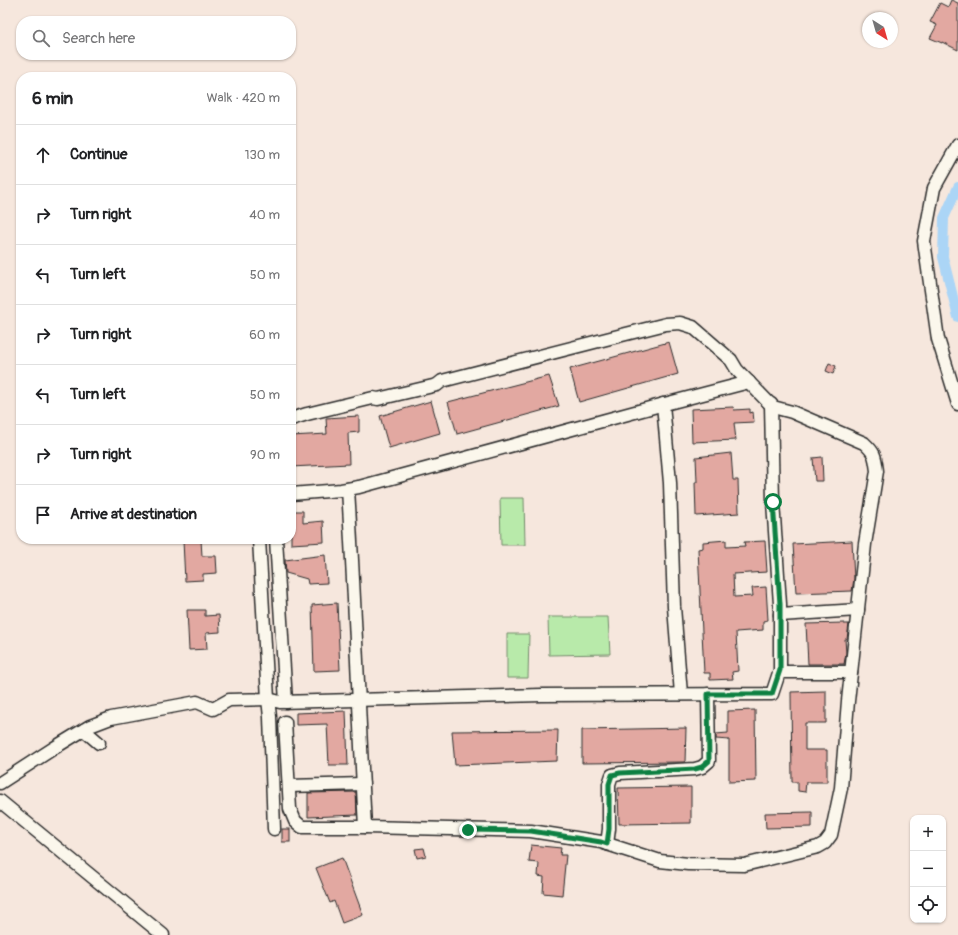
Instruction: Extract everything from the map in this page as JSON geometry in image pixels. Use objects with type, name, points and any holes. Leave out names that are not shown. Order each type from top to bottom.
[{"type":"street","points":[[958,145],[934,188],[924,240],[938,339],[958,404]]},
{"type":"street","points":[[285,722],[290,809],[296,821],[302,828],[531,831],[601,842],[660,861],[688,864],[744,865],[818,847],[826,843],[831,835],[841,788],[851,672],[865,544],[876,470],[873,451],[864,443],[792,412],[773,407],[737,370],[731,360],[693,327],[680,323],[666,324],[582,344],[442,381],[437,386],[378,399],[373,398],[296,417]]},
{"type":"street","points":[[296,494],[348,489],[415,473],[663,404],[749,382]]},
{"type":"street","points":[[663,404],[670,483],[674,607],[681,694]]},
{"type":"street","points":[[0,783],[90,726],[111,718],[197,702],[213,709],[229,700],[268,699],[286,702],[542,695],[772,694],[780,672],[780,604],[773,502],[771,404]]},
{"type":"street","points":[[348,489],[365,828]]},
{"type":"street","points":[[259,544],[270,717],[274,829]]},
{"type":"street","points":[[276,544],[286,702]]},
{"type":"street","points":[[780,615],[858,610]]},
{"type":"street","points":[[780,672],[851,672]]},
{"type":"street","points":[[607,844],[609,829],[609,784],[612,775],[620,773],[695,769],[702,767],[709,761],[708,694]]},
{"type":"street","points":[[84,730],[99,744]]},
{"type":"street","points":[[289,786],[363,784]]},
{"type":"street","points":[[0,801],[163,935]]},
{"type":"green space","points":[[500,498],[524,498],[525,545],[501,545]]},
{"type":"green space","points":[[548,617],[608,617],[610,654],[549,655]]},
{"type":"green space","points":[[507,634],[529,634],[528,678],[507,678]]},
{"type":"building","points":[[951,0],[958,3],[958,50],[930,38],[937,25],[930,22],[940,3],[948,7]]},
{"type":"building","points":[[669,342],[678,374],[579,402],[570,369]]},
{"type":"building","points":[[829,363],[836,366],[833,374],[826,371]]},
{"type":"building","points":[[549,376],[559,406],[457,434],[448,402]]},
{"type":"building","points":[[431,401],[440,433],[389,448],[380,416]]},
{"type":"building","points":[[733,407],[734,410],[750,409],[750,413],[753,412],[754,422],[734,423],[736,440],[692,442],[691,409]]},
{"type":"building","points":[[359,416],[359,432],[348,433],[349,464],[296,467],[296,436],[327,434],[326,418]]},
{"type":"building","points":[[731,453],[733,480],[738,480],[739,513],[696,516],[696,457]]},
{"type":"building","points":[[822,457],[823,481],[815,481],[813,458]]},
{"type":"building","points":[[296,511],[303,511],[303,523],[323,521],[324,542],[296,544]]},
{"type":"building","points":[[726,540],[726,547],[745,546],[744,542],[765,541],[767,572],[733,574],[734,597],[753,596],[752,588],[766,587],[768,620],[763,621],[763,630],[736,632],[738,671],[732,672],[733,679],[710,680],[710,673],[704,673],[698,549],[703,548],[703,542]]},
{"type":"building","points":[[852,541],[854,579],[852,591],[796,593],[793,544]]},
{"type":"building","points":[[183,544],[201,544],[202,556],[216,556],[217,573],[203,574],[203,580],[185,581]]},
{"type":"building","points":[[325,555],[327,583],[308,584],[307,579],[286,573],[285,560]]},
{"type":"building","points":[[337,603],[340,670],[314,671],[312,605]]},
{"type":"building","points":[[187,610],[205,610],[205,616],[219,615],[220,632],[206,633],[207,649],[189,650]]},
{"type":"building","points":[[806,624],[849,624],[847,639],[845,639],[846,653],[844,664],[808,664]]},
{"type":"building","points":[[826,691],[826,723],[805,723],[805,750],[827,750],[827,782],[806,782],[805,792],[798,791],[798,782],[792,782],[791,692]]},
{"type":"building","points":[[755,710],[756,781],[729,782],[729,740],[716,739],[716,734],[728,733],[728,711]]},
{"type":"building","points":[[346,711],[348,765],[329,765],[327,724],[296,725],[296,713]]},
{"type":"building","points":[[686,728],[685,762],[582,763],[582,730]]},
{"type":"building","points":[[558,730],[557,761],[455,765],[452,731]]},
{"type":"building","points":[[691,787],[691,823],[619,824],[618,788]]},
{"type":"building","points":[[356,792],[357,815],[308,817],[308,793]]},
{"type":"building","points":[[812,812],[812,827],[766,828],[765,813]]},
{"type":"building","points":[[282,829],[290,829],[290,842],[282,842]]},
{"type":"building","points":[[531,845],[561,848],[560,855],[566,855],[562,895],[543,893],[544,877],[538,876],[539,863],[529,862]]},
{"type":"building","points":[[424,848],[426,856],[417,858],[415,849]]},
{"type":"building","points":[[342,858],[363,915],[342,923],[334,901],[330,903],[316,868]]},
{"type":"waterway","points":[[958,187],[944,218],[943,257],[958,317]]},
{"type":"route","points":[[468,830],[531,831],[607,844],[609,829],[609,784],[612,775],[620,773],[695,769],[702,767],[709,761],[708,694],[772,694],[780,670],[780,604],[773,502]]}]
